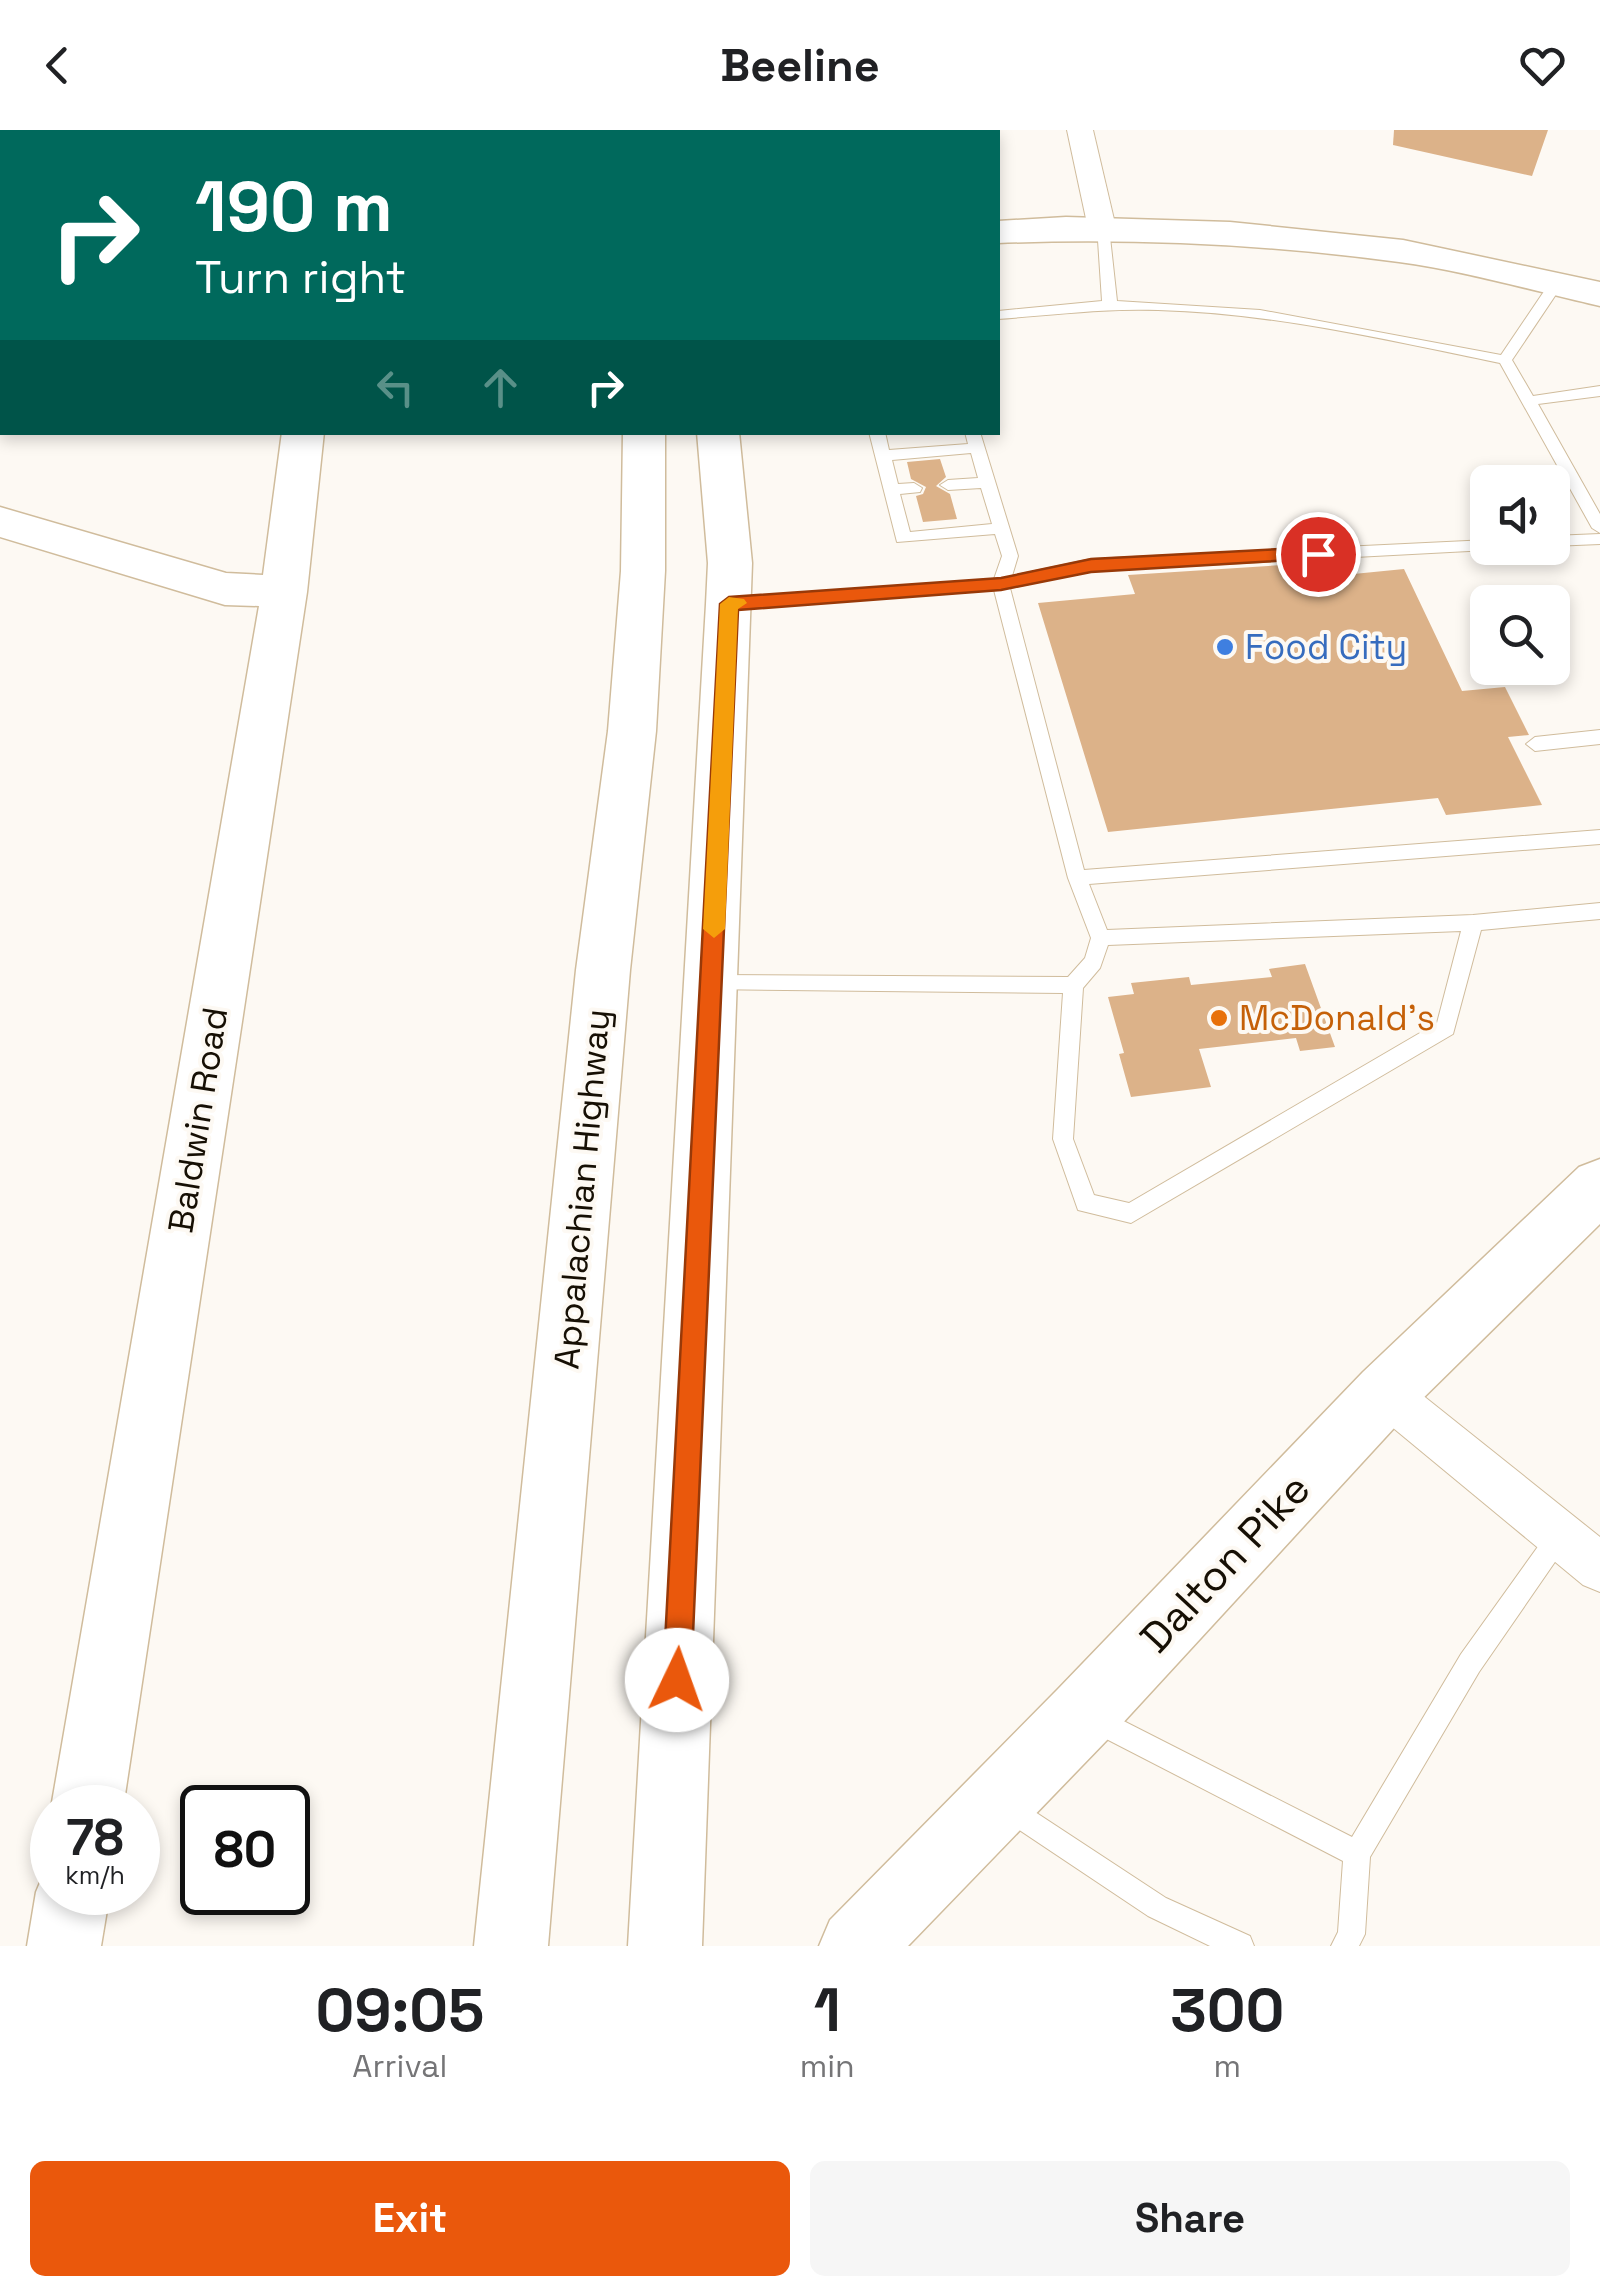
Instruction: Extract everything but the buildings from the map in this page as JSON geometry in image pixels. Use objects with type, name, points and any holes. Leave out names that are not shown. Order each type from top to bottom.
[{"type":"main road","points":[[1000,232],[1102,228],[1230,233],[1403,251],[1600,294]]},
{"type":"main road","name":"Baldwin Road","points":[[91,1785],[284,592],[303,435]]},
{"type":"main road","name":"Appalachian Highway","points":[[511,1946],[603,970],[632,731],[643,572],[644,435]]},
{"type":"main road","points":[[693,435],[729,583]]},
{"type":"main road","points":[[665,1946],[729,583],[718,435]]},
{"type":"main road","points":[[0,522],[225,590],[284,592]]},
{"type":"main road","name":"Dalton Pike","points":[[856,1946],[1083,1714],[1385,1392],[1600,1185]]},
{"type":"main road","points":[[64,1946],[69,1915]]},
{"type":"street","points":[[1080,130],[1102,228]]},
{"type":"street","points":[[1385,1392],[1600,1568]]},
{"type":"lane","points":[[1102,228],[1110,304]]},
{"type":"lane","points":[[1504,360],[1556,284]]},
{"type":"lane","points":[[1000,315],[1110,304],[1182,308],[1333,325],[1504,360],[1600,528]]},
{"type":"lane","points":[[1528,401],[1600,390]]},
{"type":"lane","points":[[877,435],[903,538],[1001,528]]},
{"type":"lane","points":[[882,456],[974,440],[1010,556],[1001,584],[1077,878],[1100,938],[1092,962],[1073,985],[1063,1139],[1086,1204],[1132,1213],[1446,1028],[1473,923]]},
{"type":"lane","points":[[948,485],[988,482]]},
{"type":"lane","points":[[891,490],[914,488]]},
{"type":"lane","points":[[1570,541],[1600,539]]},
{"type":"lane","points":[[729,583],[1001,584],[1091,566],[1470,546]]},
{"type":"lane","points":[[1535,744],[1600,737]]},
{"type":"lane","points":[[1077,878],[1600,837]]},
{"type":"lane","points":[[1100,938],[1473,923],[1600,911]]},
{"type":"lane","points":[[712,983],[1073,985]]},
{"type":"lane","points":[[1346,1946],[1357,1854],[1470,1663],[1560,1535]]},
{"type":"lane","points":[[1083,1714],[1357,1854]]},
{"type":"lane","points":[[996,1800],[1157,1907],[1240,1946]]},
{"type":"slow traffic","points":[[714,929],[729,604],[737,603]]},
{"type":"place","name":"Food City","points":[[1225,647]]},
{"type":"place","name":"McDonald's","points":[[1219,1018]]},
{"type":"route","points":[[677,1680],[729,604],[1001,584],[1091,566],[1318,554]]}]
